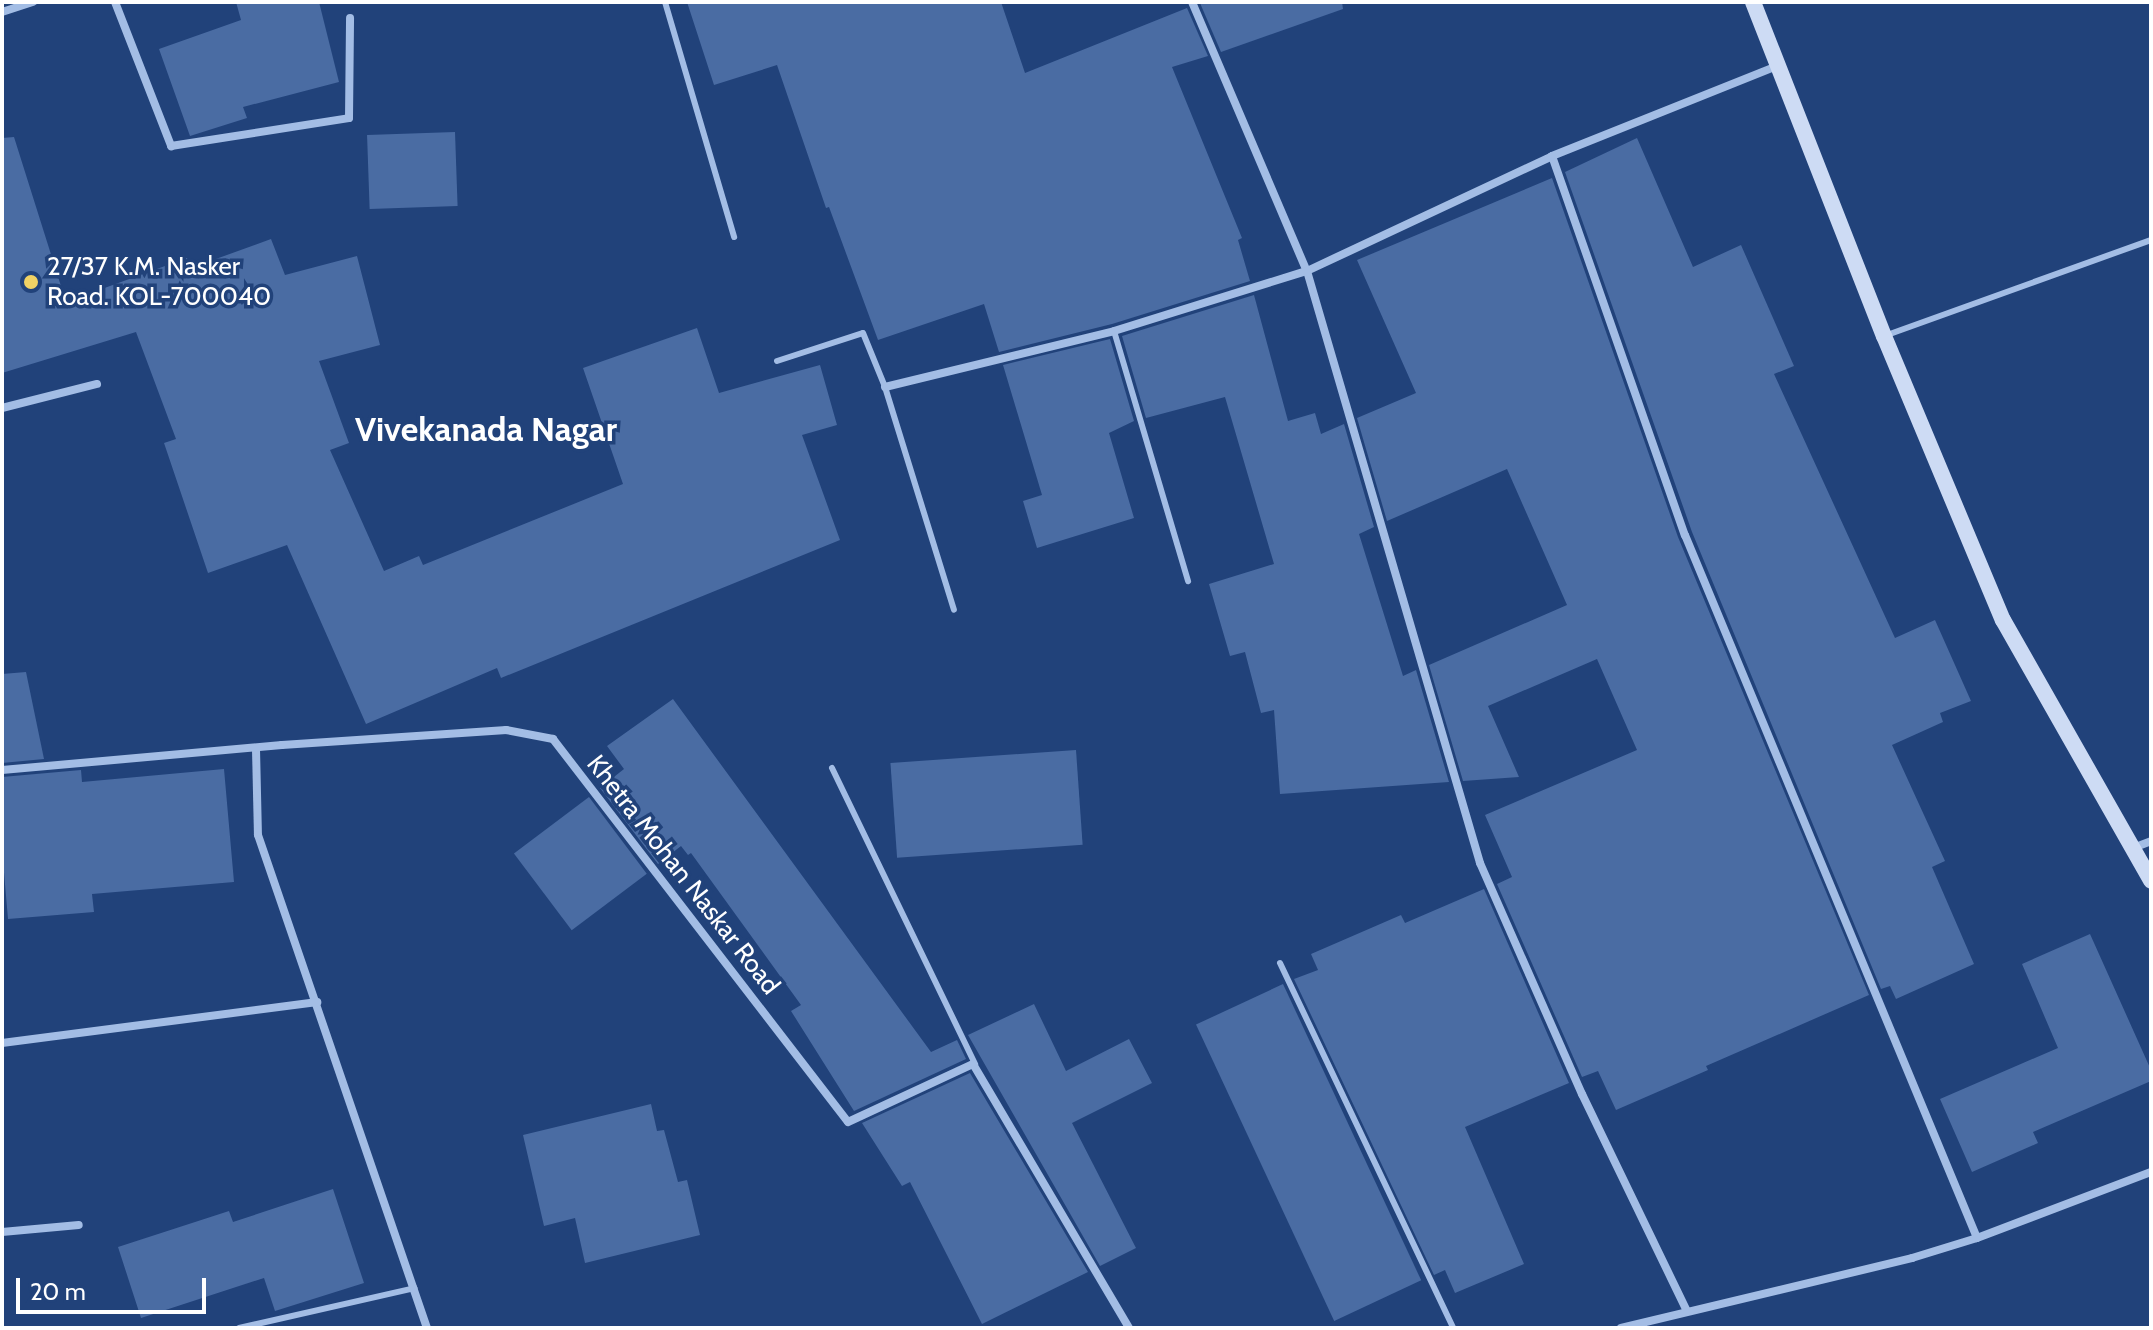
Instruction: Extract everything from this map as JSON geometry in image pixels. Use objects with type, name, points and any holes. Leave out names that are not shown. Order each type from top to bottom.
[{"type":"street","points":[[2,12],[33,2]]},
{"type":"street","points":[[115,2],[171,146],[349,118],[350,18]]},
{"type":"street","points":[[1192,2],[1307,271],[1480,863],[1582,1094],[1687,1311]]},
{"type":"street","points":[[1753,2],[1884,336],[2003,620],[2151,881]]},
{"type":"street","points":[[885,387],[1114,331],[1307,271],[1552,156],[1778,66]]},
{"type":"street","points":[[1552,156],[1685,535],[1977,1238]]},
{"type":"street","points":[[2,408],[97,384]]},
{"type":"street","name":"Khetra Mohan Naskar Road","points":[[2,770],[506,730],[553,739],[848,1122],[973,1064],[980,1076]]},
{"type":"street","points":[[256,749],[258,835],[416,1288],[427,1328]]},
{"type":"street","points":[[2133,849],[2151,841]]},
{"type":"street","points":[[2,1043],[317,1002]]},
{"type":"street","points":[[980,1076],[1129,1328]]},
{"type":"street","points":[[1621,1328],[1654,1324],[1687,1311],[1912,1258],[1977,1238],[2151,1172]]},
{"type":"street","points":[[2,1232],[79,1225]]},
{"type":"lane","points":[[665,2],[734,237]]},
{"type":"lane","points":[[1884,336],[2151,240]]},
{"type":"lane","points":[[1114,331],[1188,581]]},
{"type":"lane","points":[[777,361],[863,333],[885,387],[954,610]]},
{"type":"lane","points":[[832,768],[980,1076]]},
{"type":"lane","points":[[1280,963],[1453,1328]]},
{"type":"lane","points":[[239,1328],[416,1288]]},
{"type":"building","points":[[236,2],[319,2],[339,82],[243,107],[247,118],[190,136],[159,49],[241,20]]},
{"type":"building","points":[[687,2],[1001,2],[1025,73],[1187,8],[1208,56],[1172,67],[1242,238],[1238,240],[1250,281],[1112,324],[999,352],[984,304],[878,340],[829,207],[826,208],[777,65],[714,85]]},
{"type":"building","points":[[1342,2],[1343,9],[1221,52],[1200,3]]},
{"type":"building","points":[[455,132],[458,206],[370,209],[367,135]]},
{"type":"building","points":[[14,137],[66,302],[187,258],[191,268],[271,239],[285,275],[357,256],[380,345],[319,361],[349,443],[330,450],[384,571],[419,556],[423,565],[623,484],[583,368],[697,328],[719,393],[820,365],[837,425],[802,435],[840,540],[501,678],[497,668],[366,724],[287,545],[208,573],[164,443],[176,439],[136,332],[2,373],[2,138]]},
{"type":"building","points":[[1637,138],[1693,267],[1741,245],[1794,366],[1774,374],[1895,638],[1935,620],[1971,701],[1940,713],[1943,722],[1892,745],[1945,861],[1932,867],[1974,964],[1896,999],[1890,986],[1881,989],[1692,532],[1565,172]]},
{"type":"building","points":[[1552,178],[1678,537],[1869,995],[1706,1066],[1708,1070],[1616,1110],[1598,1071],[1582,1077],[1497,884],[1512,877],[1485,815],[1637,750],[1597,659],[1488,706],[1519,777],[1463,781],[1429,665],[1567,605],[1507,469],[1387,521],[1357,418],[1416,393],[1357,260]]},
{"type":"building","points":[[1254,295],[1288,421],[1315,413],[1321,434],[1344,424],[1374,527],[1359,534],[1403,676],[1416,670],[1449,782],[1280,794],[1274,710],[1261,713],[1245,652],[1230,656],[1209,584],[1274,564],[1225,397],[1146,418],[1122,336]]},
{"type":"building","points":[[1110,339],[1134,421],[1109,433],[1134,518],[1037,548],[1023,501],[1042,495],[1003,365]]},
{"type":"building","points":[[26,672],[44,759],[2,763],[2,674]]},
{"type":"building","points":[[673,699],[931,1052],[957,1040],[966,1059],[854,1111],[791,1011],[801,1005],[691,853],[688,855],[681,846],[658,864],[600,788],[624,769],[607,746]]},
{"type":"building","points":[[1076,750],[1083,845],[897,858],[890,763]]},
{"type":"building","points":[[224,769],[234,882],[92,894],[94,912],[8,919],[2,849],[2,777],[81,770],[82,782]]},
{"type":"building","points":[[589,797],[647,874],[572,930],[514,854]]},
{"type":"building","points":[[1484,889],[1569,1083],[1465,1127],[1524,1264],[1455,1293],[1445,1270],[1434,1275],[1294,979],[1318,970],[1311,954],[1401,915],[1405,923]]},
{"type":"building","points":[[2090,934],[2151,1070],[2151,1081],[2033,1132],[2038,1143],[1972,1172],[1940,1099],[2058,1048],[2022,964]]},
{"type":"building","points":[[1283,984],[1421,1280],[1334,1321],[1196,1025]]},
{"type":"building","points":[[1034,1004],[1066,1071],[1129,1039],[1152,1083],[1072,1123],[1136,1248],[1100,1266],[968,1035]]},
{"type":"building","points":[[970,1073],[1088,1272],[982,1324],[910,1182],[902,1186],[862,1123]]},
{"type":"building","points":[[651,1104],[657,1131],[664,1130],[678,1182],[687,1180],[700,1235],[585,1263],[575,1218],[544,1226],[523,1135]]},
{"type":"building","points":[[333,1189],[364,1283],[275,1311],[264,1278],[141,1318],[118,1247],[229,1211],[233,1222]]},
{"type":"place","name":"27/37 K.M. Nasker Road. KOL-700040","points":[[31,282]]},
{"type":"district","name":"Vivekanada Nagar","points":[[486,430]]}]
